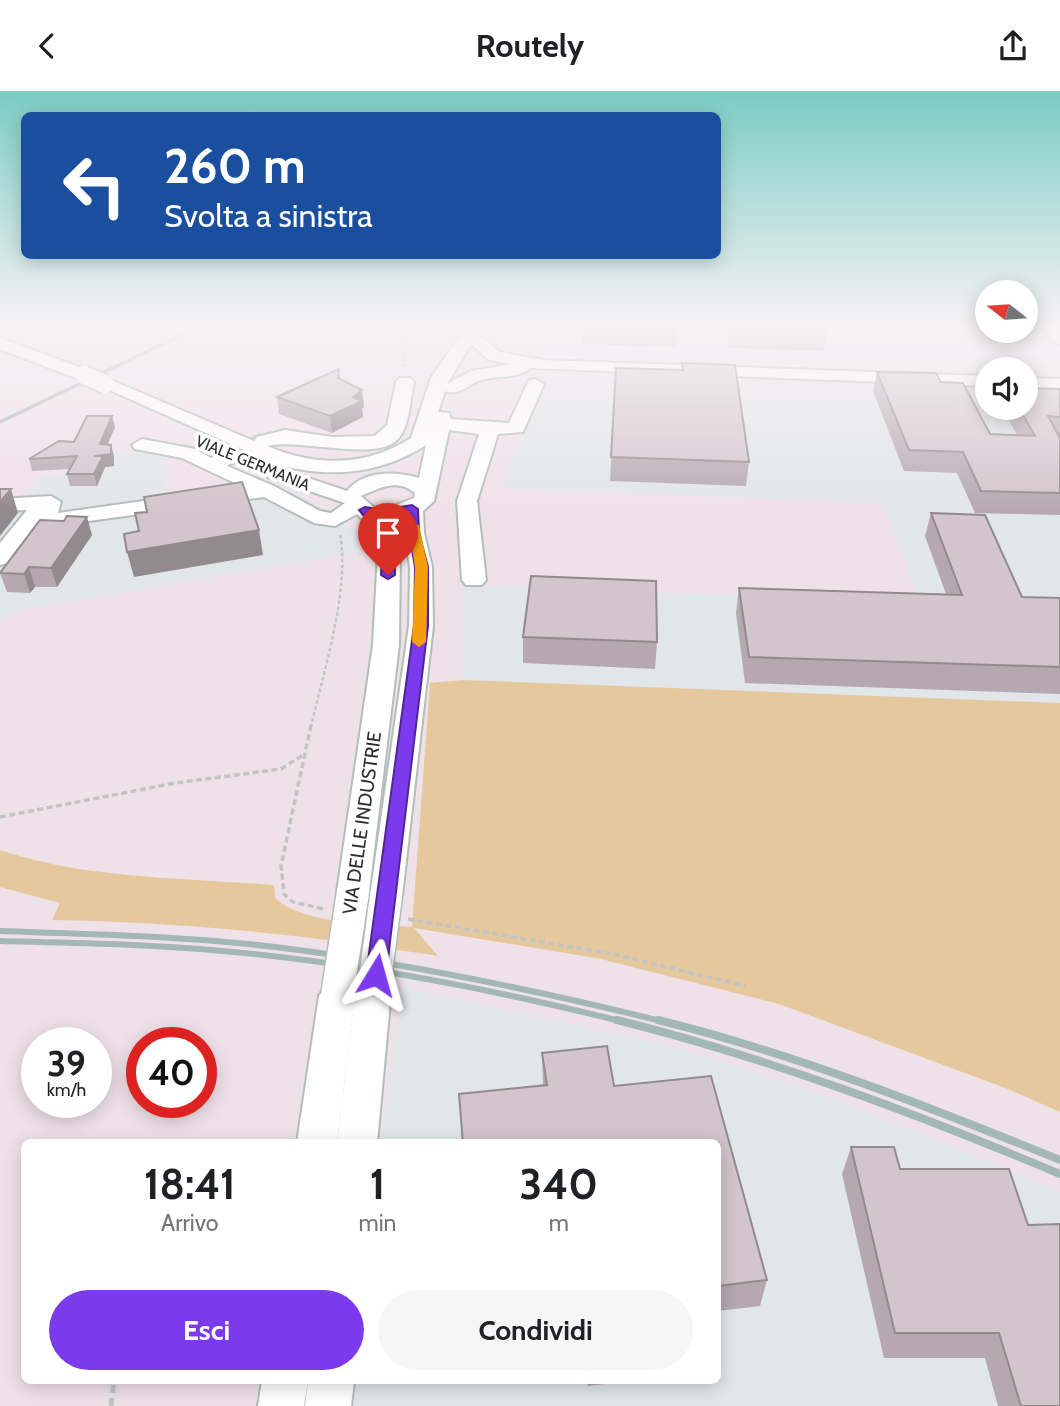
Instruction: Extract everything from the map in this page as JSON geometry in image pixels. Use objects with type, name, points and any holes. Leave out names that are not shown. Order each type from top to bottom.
[{"type":"street","name":"VIALE GERMANIA","points":[[100,389],[260,468],[383,514],[419,500]]},
{"type":"street","name":"VIALE GERMANIA","points":[[103,389],[285,461],[325,469],[358,468],[401,454],[428,431]]},
{"type":"street","points":[[264,441],[285,436],[332,443],[379,443],[390,436],[396,425],[403,389]]},
{"type":"street","points":[[357,1139],[372,1002],[392,907],[421,626],[421,567],[413,533],[428,431],[437,389]]},
{"type":"street","points":[[142,445],[188,453],[218,463],[314,517],[335,520],[358,505],[358,489],[384,480],[418,453],[451,389]]},
{"type":"street","points":[[428,431],[516,428],[533,389]]},
{"type":"street","points":[[474,580],[467,501],[490,429]]},
{"type":"street","points":[[285,461],[325,474],[414,482],[419,500]]},
{"type":"street","points":[[0,558],[36,513],[267,490]]},
{"type":"street","points":[[0,505],[51,502],[47,514]]},
{"type":"street","name":"VIA DELLE INDUSTRIE","points":[[318,1139],[337,996],[341,900],[386,645],[389,552],[379,524],[358,505]]},
{"type":"street","points":[[281,1406],[285,1384]]},
{"type":"street","points":[[328,1406],[331,1384]]},
{"type":"path","points":[[335,520],[343,549],[340,592],[285,845],[281,884],[284,894],[293,902],[341,900]]},
{"type":"path","points":[[0,817],[184,781],[280,768],[296,763],[305,753]]},
{"type":"path","points":[[392,907],[613,954],[746,986]]},
{"type":"path","points":[[111,1406],[114,1384]]},
{"type":"shaded area","points":[[540,389],[975,389],[975,420],[1038,420],[1038,389],[1060,389],[1060,703],[463,680],[463,585],[920,602],[884,503],[501,488]]},
{"type":"shaded area","points":[[141,447],[163,454],[167,466],[165,499],[272,483],[293,491],[343,522],[354,533],[359,552],[21,609],[0,622],[0,497],[28,495],[36,477],[62,476],[69,464]]},
{"type":"shaded area","points":[[463,680],[1060,703],[1060,1112],[1008,1089],[779,1004],[601,959],[414,928],[438,956],[246,931],[52,920],[60,903],[0,887],[0,850],[33,860],[101,872],[274,885],[275,898],[287,907],[303,913],[340,921],[412,927],[430,683]]},
{"type":"shaded area","points":[[402,987],[669,1045],[826,1096],[1060,1191],[1060,1406],[349,1406],[351,1384],[721,1384],[721,1139],[382,1139]]},
{"type":"building","points":[[294,389],[362,390],[353,397],[362,401],[330,416],[277,397]]},
{"type":"building","points":[[615,389],[739,389],[749,462],[611,457]]},
{"type":"building","points":[[884,389],[966,389],[975,406],[975,420],[983,420],[990,434],[1035,436],[1026,420],[1038,420],[1038,389],[1060,389],[1060,417],[1048,416],[1060,438],[1060,493],[981,491],[963,452],[909,450]]},
{"type":"building","points":[[87,416],[112,416],[100,444],[111,445],[111,454],[94,456],[103,456],[94,474],[67,474],[77,456],[29,459],[59,441],[74,442]]},
{"type":"building","points":[[242,482],[259,530],[127,552],[124,534],[139,531],[135,513],[147,512],[144,497]]},
{"type":"building","points":[[0,489],[11,489],[0,502]]},
{"type":"building","points":[[931,513],[985,515],[1022,597],[1060,598],[1060,667],[749,657],[739,588],[962,595]]},
{"type":"building","points":[[67,516],[87,517],[51,568],[29,567],[24,574],[0,573],[40,520],[64,521]]},
{"type":"building","points":[[531,576],[656,581],[657,642],[523,637]]},
{"type":"building","points":[[607,1046],[614,1086],[711,1076],[767,1280],[721,1286],[721,1139],[463,1139],[459,1094],[547,1085],[542,1053]]},
{"type":"building","points":[[851,1147],[894,1147],[900,1169],[1009,1169],[1028,1225],[1060,1224],[1060,1406],[1021,1406],[999,1333],[895,1333]]},
{"type":"tunnel","points":[[225,459],[264,441]]},
{"type":"railway","points":[[0,422],[68,389]]},
{"type":"railway","points":[[0,931],[172,938],[241,943],[324,954],[471,979],[665,1022]]},
{"type":"railway","points":[[0,941],[166,947],[273,956],[475,988],[624,1022]]},
{"type":"railway","points":[[617,1020],[674,1035],[841,1088],[1060,1174]]},
{"type":"railway","points":[[658,1020],[811,1065],[912,1101],[1060,1160]]},
{"type":"slow traffic","points":[[413,525],[421,567],[419,642]]},
{"type":"route","points":[[376,975],[421,626],[421,567],[413,533],[412,509],[383,514],[365,510],[379,524],[389,552],[388,575]]}]
